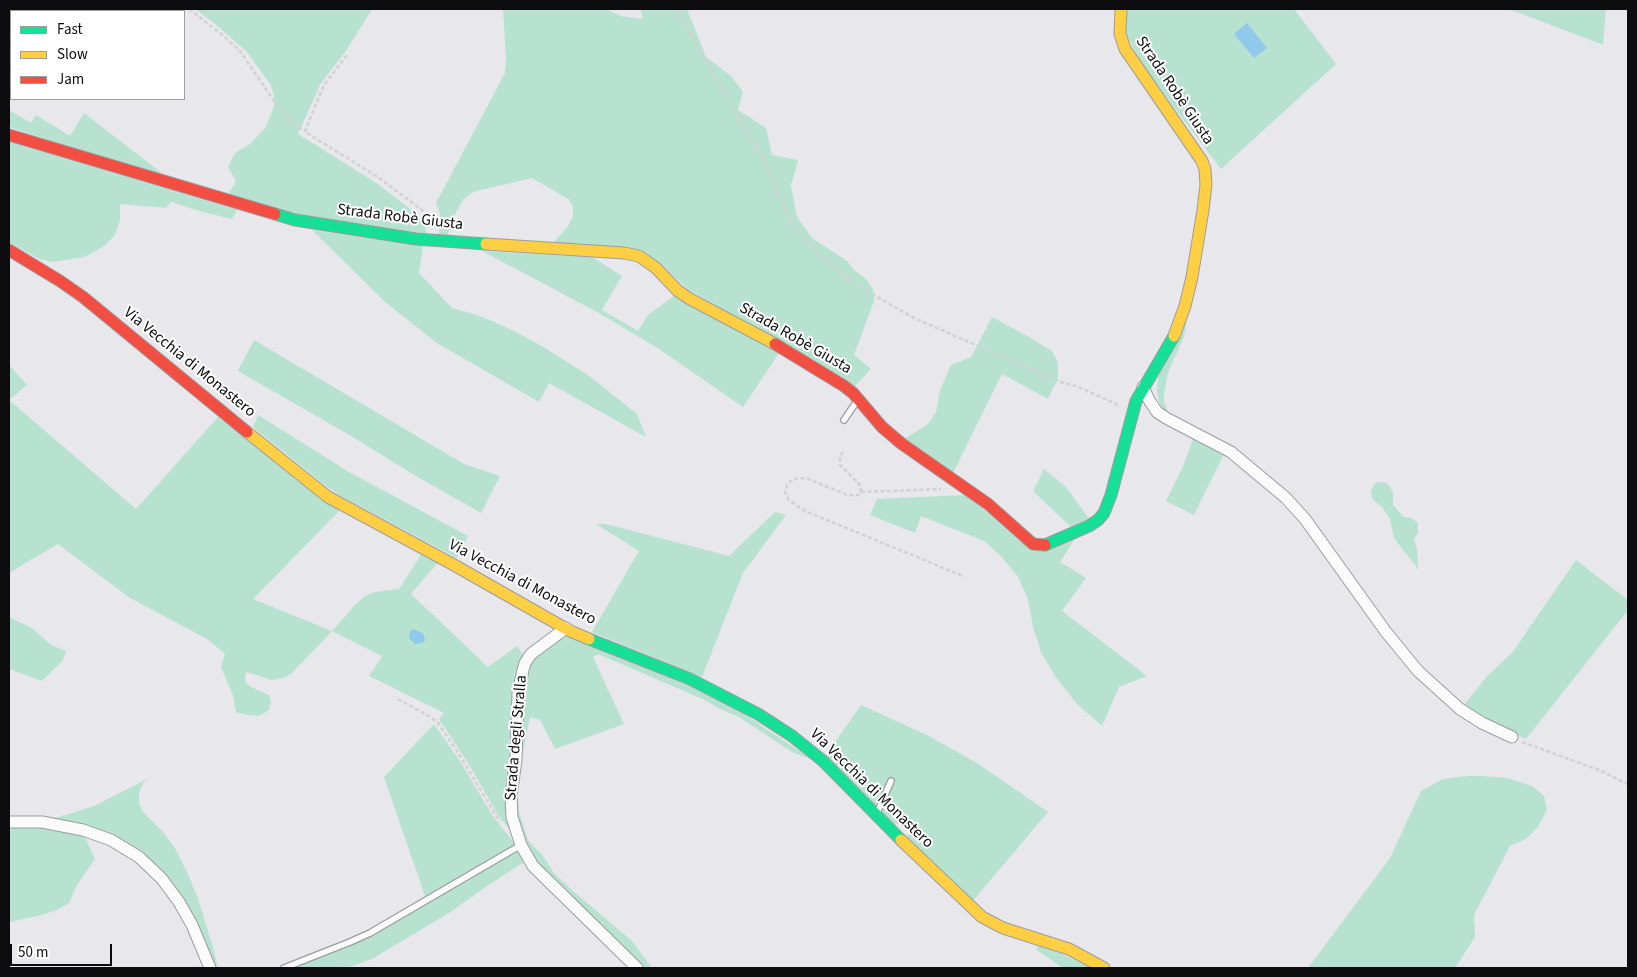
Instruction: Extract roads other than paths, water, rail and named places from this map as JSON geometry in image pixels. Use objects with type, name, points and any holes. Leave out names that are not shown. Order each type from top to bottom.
[{"type":"street","name":"Strada Robè Giusta","points":[[9,134],[288,219],[433,240],[624,253],[639,256],[656,268],[681,294],[793,353],[844,386],[858,399],[876,421],[896,439],[988,504],[1036,546],[1044,546],[1095,523],[1104,513],[1111,495],[1136,400],[1172,340],[1187,297],[1203,210],[1205,169],[1197,154],[1123,46],[1119,25],[1120,9]]},
{"type":"street","name":"Via Vecchia di Monastero","points":[[9,250],[60,280],[83,297],[328,497],[454,564],[566,628],[701,684],[758,714],[808,748],[982,917],[1003,928],[1069,949],[1104,968]]},
{"type":"street","points":[[1143,387],[1157,412],[1236,455],[1286,498],[1310,526],[1386,632],[1418,671],[1460,709],[1482,723],[1512,737]]},
{"type":"street","name":"Strada degli Stralla","points":[[566,628],[528,658],[522,670],[519,684],[516,760],[512,785],[511,806],[513,821],[526,857],[536,870],[637,968]]},
{"type":"street","points":[[9,822],[47,823],[83,830],[111,840],[139,858],[159,876],[179,902],[192,925],[210,968]]},
{"type":"lane","points":[[844,420],[858,399]]},
{"type":"lane","points":[[876,814],[891,781]]},
{"type":"lane","points":[[284,968],[370,933],[521,845]]},
{"type":"water","points":[[1247,23],[1267,48],[1254,58],[1234,34]]},
{"type":"water","points":[[413,629],[423,633],[425,640],[422,643],[415,644],[409,638],[410,631]]}]
